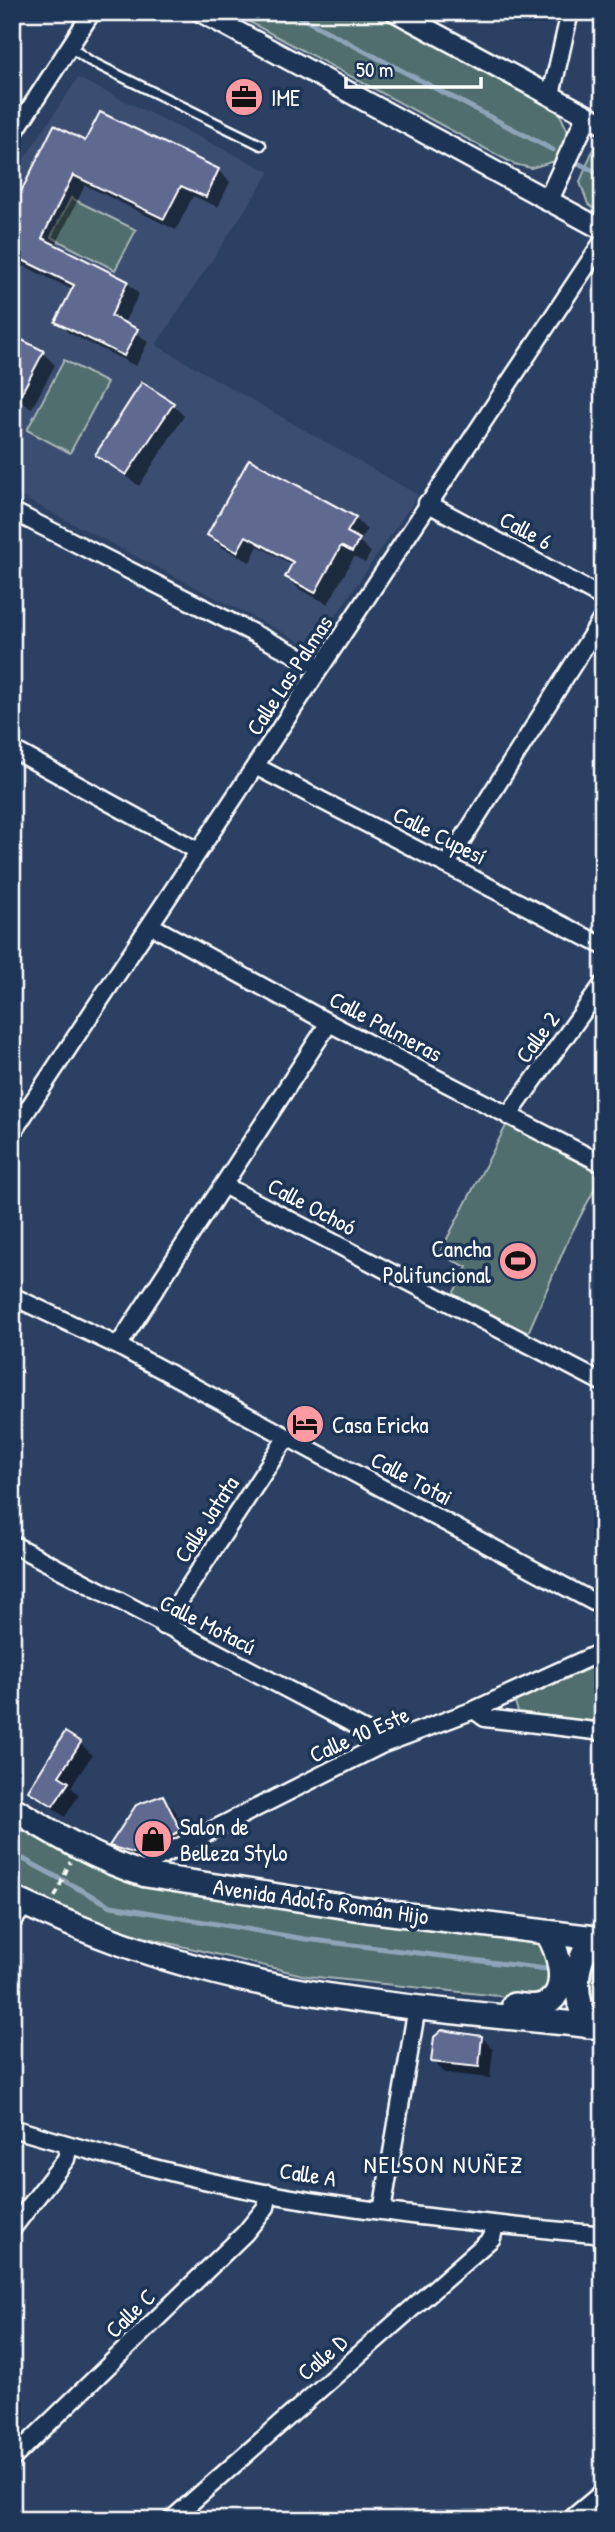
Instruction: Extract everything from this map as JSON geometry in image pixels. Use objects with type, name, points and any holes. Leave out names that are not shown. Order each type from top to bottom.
[{"type":"main road","name":"Avenida Adolfo Román Hijo","points":[[12,1808],[90,1854],[146,1875],[551,1939],[594,1942]]},
{"type":"main road","points":[[17,1908],[218,1973],[320,1993],[417,2007],[590,2020],[577,1979],[594,1942]]},
{"type":"main road","points":[[320,1993],[351,1989],[536,2007],[549,2003],[560,1977],[560,1960],[551,1939]]},
{"type":"street","points":[[12,136],[92,12]]},
{"type":"street","points":[[201,12],[603,230]]},
{"type":"street","points":[[396,12],[595,120],[548,201]]},
{"type":"street","points":[[551,95],[570,12]]},
{"type":"street","name":"Calle Las Palmas","points":[[12,1133],[603,241]]},
{"type":"street","name":"Calle 6","points":[[427,503],[603,597]]},
{"type":"street","points":[[12,511],[320,667]]},
{"type":"street","points":[[447,864],[603,617]]},
{"type":"street","points":[[14,754],[198,851]]},
{"type":"street","name":"Calle Cupesí","points":[[257,767],[603,946]]},
{"type":"street","name":"Calle Palmeras","points":[[150,925],[329,1023],[603,1164]]},
{"type":"street","name":"Calle 2","points":[[508,1116],[603,984]]},
{"type":"street","points":[[118,1346],[329,1023]]},
{"type":"street","name":"Calle Ochoó","points":[[223,1185],[603,1383]]},
{"type":"street","name":"Calle Totai","points":[[12,1296],[118,1346],[603,1607]]},
{"type":"street","name":"Calle Jatata","points":[[163,1626],[287,1437]]},
{"type":"street","name":"Calle Motacú","points":[[12,1545],[372,1734],[382,1745]]},
{"type":"street","name":"Calle 10 Este","points":[[146,1875],[153,1860],[382,1745],[474,1710],[603,1651]]},
{"type":"street","points":[[474,1710],[485,1718],[603,1732]]},
{"type":"street","points":[[382,2211],[417,2007]]},
{"type":"street","name":"Calle A","points":[[12,2128],[69,2145],[269,2193],[382,2211],[603,2235]]},
{"type":"street","points":[[12,2229],[66,2159],[69,2145]]},
{"type":"street","name":"Calle C","points":[[12,2459],[245,2233],[266,2207],[269,2193]]},
{"type":"street","name":"Calle D","points":[[171,2520],[492,2238],[495,2225]]},
{"type":"street","points":[[572,2520],[603,2494]]},
{"type":"lane","points":[[69,47],[90,61],[261,145]]},
{"type":"path","points":[[56,1893],[69,1865]]},
{"type":"shaded area","points":[[78,78],[270,172],[156,345],[418,495],[317,643],[301,642],[12,492],[12,177]]},
{"type":"green space","points":[[231,12],[376,12],[558,110],[570,136],[555,161],[531,168],[514,164]]},
{"type":"green space","points":[[603,145],[603,215],[588,204],[580,182],[594,147]]},
{"type":"green space","points":[[71,198],[136,230],[115,270],[51,237]]},
{"type":"green space","points":[[64,360],[107,383],[70,453],[27,430]]},
{"type":"green space","points":[[507,1124],[602,1175],[569,1238],[528,1333],[452,1296],[467,1267],[439,1254]]},
{"type":"green space","points":[[603,1662],[603,1723],[518,1712],[515,1702]]},
{"type":"green space","points":[[12,1818],[79,1855],[545,1940],[556,1980],[537,2000],[307,1976],[123,1932],[12,1885]]},
{"type":"green space","points":[[603,1954],[603,2011],[591,1991],[591,1975]]},
{"type":"building","points":[[100,112],[219,169],[206,197],[181,186],[164,219],[73,175],[42,238],[128,281],[111,316],[138,329],[124,356],[55,322],[74,285],[12,255],[12,210],[54,125],[85,141]]},
{"type":"building","points":[[12,335],[44,351],[12,411]]},
{"type":"building","points":[[142,382],[174,403],[126,475],[95,455]]},
{"type":"building","points":[[249,459],[356,517],[347,532],[360,539],[352,552],[341,546],[315,593],[285,577],[293,562],[246,536],[237,552],[207,535]]},
{"type":"building","points":[[65,1732],[81,1742],[59,1776],[69,1782],[53,1806],[28,1791]]},
{"type":"building","points":[[163,1795],[181,1831],[133,1853],[109,1846],[136,1805]]},
{"type":"building","points":[[442,2030],[482,2036],[479,2067],[431,2062],[434,2037]]},
{"type":"waterway","points":[[290,12],[553,150]]},
{"type":"waterway","points":[[580,164],[603,176]]},
{"type":"waterway","points":[[12,1853],[111,1906],[305,1939],[554,1970]]},
{"type":"waterway","points":[[585,1974],[603,1976]]},
{"type":"place","name":"IME","points":[[244,97]]},
{"type":"place","name":"Cancha Polifuncional","points":[[518,1261]]},
{"type":"place","name":"Casa Ericka","points":[[305,1424]]},
{"type":"place","name":"Salon de Belleza Stylo","points":[[153,1839]]},
{"type":"district","name":"NELSON NUÑEZ","points":[[444,2164]]}]
